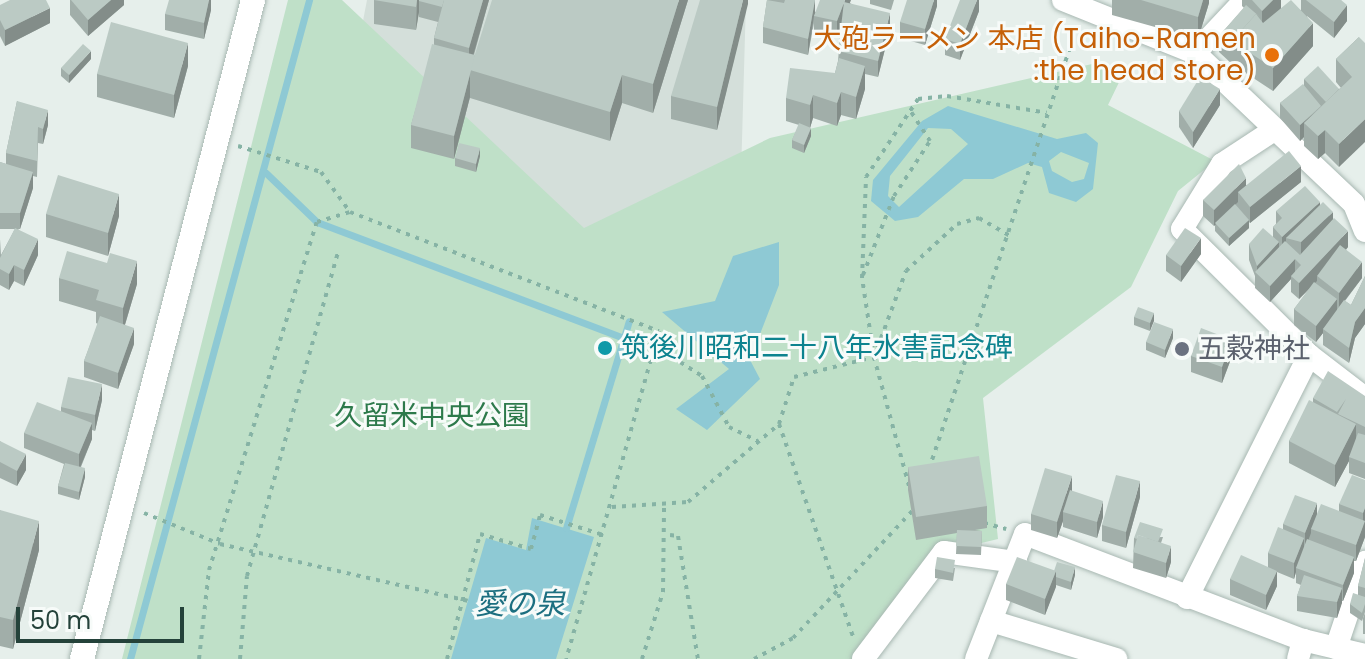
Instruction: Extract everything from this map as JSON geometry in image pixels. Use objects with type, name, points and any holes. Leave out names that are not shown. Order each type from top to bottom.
[{"type":"street","points":[[82,659],[214,139],[253,0]]},
{"type":"street","points":[[1195,53],[1245,0]]},
{"type":"street","points":[[1078,3],[1195,53],[1354,204],[1365,231]]},
{"type":"street","points":[[1274,130],[1222,164],[1182,229],[1309,355],[1365,398]]},
{"type":"street","points":[[1187,598],[1309,355]]},
{"type":"street","points":[[976,659],[1025,534],[1187,598],[1301,649],[1336,648],[1365,655]]},
{"type":"street","points":[[863,659],[944,552],[1016,562]]},
{"type":"street","points":[[1336,648],[1365,562]]},
{"type":"street","points":[[991,621],[1116,659]]},
{"type":"path","points":[[927,476],[1029,178],[1078,3]]},
{"type":"path","points":[[916,506],[890,433],[874,357],[862,278],[866,177],[918,99],[947,96],[1047,113]]},
{"type":"path","points":[[862,278],[894,196],[928,137],[909,109]]},
{"type":"path","points":[[214,139],[321,172],[350,212],[659,331],[566,659]]},
{"type":"path","points":[[199,659],[209,570],[220,544],[317,222],[350,212]]},
{"type":"path","points":[[874,357],[906,271],[957,224],[979,218],[1010,236]]},
{"type":"path","points":[[240,659],[253,552],[338,252]]},
{"type":"path","points":[[655,346],[702,376],[729,427],[758,441]]},
{"type":"path","points":[[611,507],[688,502],[779,424],[794,377],[874,357]]},
{"type":"path","points":[[779,424],[834,594],[863,659]]},
{"type":"path","points":[[642,659],[663,592],[669,535],[664,504]]},
{"type":"path","points":[[916,506],[932,510]]},
{"type":"path","points":[[754,659],[793,638],[916,506]]},
{"type":"path","points":[[122,509],[220,544],[468,601]]},
{"type":"path","points":[[447,659],[480,534],[531,549],[540,515],[603,535]]},
{"type":"path","points":[[978,522],[1025,534]]},
{"type":"path","points":[[669,535],[678,536],[698,659]]},
{"type":"shaded area","points":[[367,0],[746,0],[740,210],[632,249],[407,193],[358,47]]},
{"type":"green space","name":"久留米中央公園","points":[[288,0],[342,0],[584,228],[770,138],[1092,64],[1124,72],[1108,105],[1215,161],[1178,191],[1131,287],[983,398],[998,539],[944,552],[860,659],[122,659]]},
{"type":"water","points":[[948,106],[1057,139],[1086,133],[1098,143],[1093,189],[1076,202],[1049,193],[1042,167],[1028,163],[993,179],[964,179],[918,217],[895,221],[871,201],[873,180],[922,121]],"holes":[[[928,128],[951,129],[968,144],[899,207],[888,196],[890,176]],[[1061,152],[1089,163],[1084,179],[1072,182],[1052,171],[1049,161]]]},
{"type":"water","points":[[779,242],[779,285],[750,360],[760,379],[707,430],[676,409],[729,369],[662,312],[715,301],[733,256]]},
{"type":"water","name":"愛の泉","points":[[532,518],[594,537],[556,659],[451,659],[486,538],[526,550]]},
{"type":"building","points":[[10,0],[46,0],[50,8],[5,30],[0,20],[0,5]]},
{"type":"building","points":[[71,0],[111,0],[88,20]]},
{"type":"building","points":[[169,0],[209,0],[204,23],[165,14]]},
{"type":"building","points":[[374,0],[417,0],[416,7]]},
{"type":"building","points":[[419,0],[444,0],[442,7]]},
{"type":"building","points":[[444,0],[483,0],[469,48],[434,38]]},
{"type":"building","points":[[492,0],[679,0],[653,84],[622,75],[610,112],[470,70]]},
{"type":"building","points":[[700,0],[743,0],[717,107],[671,96]]},
{"type":"building","points":[[767,0],[784,3],[785,0],[815,0],[808,39],[763,27]]},
{"type":"building","points":[[820,0],[845,0],[837,21],[814,16]]},
{"type":"building","points":[[907,0],[934,0],[925,29],[900,22]]},
{"type":"building","points":[[960,0],[977,0],[960,44],[945,39]]},
{"type":"building","points":[[1141,0],[1203,0],[1198,17]]},
{"type":"building","points":[[1252,0],[1273,0],[1262,11]]},
{"type":"building","points":[[1291,0],[1313,23],[1273,68],[1232,41],[1256,14],[1263,23]]},
{"type":"building","points":[[1306,0],[1341,0],[1347,5],[1334,22]]},
{"type":"building","points":[[844,2],[890,13],[878,61],[838,51]]},
{"type":"building","points":[[1246,5],[1260,17],[1256,14],[1232,41],[1232,48],[1219,36]]},
{"type":"building","points":[[111,22],[188,43],[174,95],[97,74]]},
{"type":"building","points":[[1359,37],[1365,43],[1365,119],[1339,144],[1325,130],[1318,136],[1304,123],[1352,77],[1336,59]]},
{"type":"building","points":[[83,44],[91,51],[69,75],[61,68]]},
{"type":"building","points":[[432,44],[475,55],[454,136],[411,125]]},
{"type":"building","points":[[839,58],[865,66],[856,97],[841,92],[837,103],[813,95],[810,105],[786,98],[790,68],[835,73]]},
{"type":"building","points":[[1318,66],[1339,89],[1326,102],[1304,79]]},
{"type":"building","points":[[1200,77],[1220,89],[1193,132],[1179,111]]},
{"type":"building","points":[[1303,84],[1321,106],[1300,125],[1280,103]]},
{"type":"building","points":[[17,101],[48,110],[43,129],[38,127],[37,161],[6,153]]},
{"type":"building","points":[[799,123],[811,128],[804,145],[792,140]]},
{"type":"building","points":[[459,143],[480,148],[476,164],[455,158]]},
{"type":"building","points":[[1289,151],[1301,166],[1250,207],[1238,192]]},
{"type":"building","points":[[0,162],[33,172],[20,213],[0,213]]},
{"type":"building","points":[[1239,164],[1246,178],[1214,210],[1203,200]]},
{"type":"building","points":[[58,175],[119,194],[108,233],[46,214]]},
{"type":"building","points":[[1305,186],[1320,202],[1282,237],[1273,227],[1282,218],[1276,211]]},
{"type":"building","points":[[1323,202],[1333,212],[1301,242],[1286,238]]},
{"type":"building","points":[[1235,204],[1249,220],[1229,238],[1215,223]]},
{"type":"building","points":[[1334,218],[1348,231],[1299,283],[1291,276],[1301,265],[1295,259],[1270,286],[1255,272],[1285,241],[1300,255]]},
{"type":"building","points":[[15,228],[38,239],[24,270],[14,265],[9,274],[0,269],[0,258]]},
{"type":"building","points":[[1185,228],[1201,238],[1181,266],[1166,255]]},
{"type":"building","points":[[1263,228],[1279,242],[1257,266],[1249,244]]},
{"type":"building","points":[[1340,245],[1362,262],[1339,293],[1317,276]]},
{"type":"building","points":[[67,251],[107,263],[110,253],[137,261],[123,308],[96,300],[99,290],[59,278]]},
{"type":"building","points":[[1365,276],[1365,308],[1355,322],[1349,348],[1323,329],[1344,300],[1351,305]]},
{"type":"building","points":[[1314,282],[1337,299],[1316,326],[1294,309]]},
{"type":"building","points":[[1138,307],[1154,313],[1150,323],[1134,317]]},
{"type":"building","points":[[100,316],[134,328],[118,373],[84,361]]},
{"type":"building","points":[[1154,322],[1173,329],[1165,350],[1146,342]]},
{"type":"building","points":[[1201,328],[1232,340],[1222,367],[1191,356]]},
{"type":"building","points":[[1328,371],[1365,396],[1365,427],[1338,414],[1346,399],[1337,412],[1313,398]]},
{"type":"building","points":[[68,377],[102,384],[95,415],[61,407]]},
{"type":"building","points":[[1309,400],[1356,424],[1335,465],[1289,441]]},
{"type":"building","points":[[37,402],[92,423],[79,454],[24,433]]},
{"type":"building","points":[[1358,433],[1365,435],[1365,463],[1349,457]]},
{"type":"building","points":[[0,441],[26,454],[17,471],[0,462]]},
{"type":"building","points":[[979,456],[987,506],[916,517],[908,467]]},
{"type":"building","points":[[65,463],[85,468],[79,492],[58,486]]},
{"type":"building","points":[[1045,468],[1072,476],[1057,522],[1031,514]]},
{"type":"building","points":[[1116,475],[1140,481],[1126,532],[1102,525]]},
{"type":"building","points":[[1352,475],[1365,480],[1363,513],[1339,504]]},
{"type":"building","points":[[1070,490],[1103,501],[1097,522],[1063,512]]},
{"type":"building","points":[[1295,495],[1317,503],[1305,533],[1283,524]]},
{"type":"building","points":[[1321,504],[1365,521],[1356,545],[1311,529]]},
{"type":"building","points":[[0,510],[39,521],[13,620],[0,617]]},
{"type":"building","points":[[1140,522],[1163,529],[1158,542],[1138,535],[1137,539],[1134,538]]},
{"type":"building","points":[[1278,527],[1304,538],[1294,563],[1268,553]]},
{"type":"building","points":[[957,530],[982,531],[981,547],[956,546]]},
{"type":"building","points":[[1138,535],[1171,546],[1166,563],[1133,552]]},
{"type":"building","points":[[1307,539],[1354,557],[1343,585],[1296,568]]},
{"type":"building","points":[[1241,555],[1277,571],[1266,595],[1230,579]]},
{"type":"building","points":[[937,557],[955,560],[953,573],[935,569]]},
{"type":"building","points":[[1017,557],[1056,571],[1045,599],[1006,584]]},
{"type":"building","points":[[1365,558],[1365,588],[1358,586]]},
{"type":"building","points":[[1057,562],[1075,567],[1071,582],[1056,577]]},
{"type":"building","points":[[1304,575],[1342,588],[1337,602],[1297,596]]},
{"type":"building","points":[[1353,593],[1365,597],[1362,613],[1350,604]]},
{"type":"waterway","points":[[130,659],[309,0]]},
{"type":"waterway","points":[[266,173],[317,222],[624,338]]},
{"type":"waterway","points":[[566,528],[629,321]]},
{"type":"place","name":"大砲ラーメン 本店 (Taiho-Ramen :the head store)","points":[[1272,55]]},
{"type":"place","name":"筑後川昭和二十八年水害記念碑","points":[[605,348]]},
{"type":"place","name":"五穀神社","points":[[1182,349]]}]
